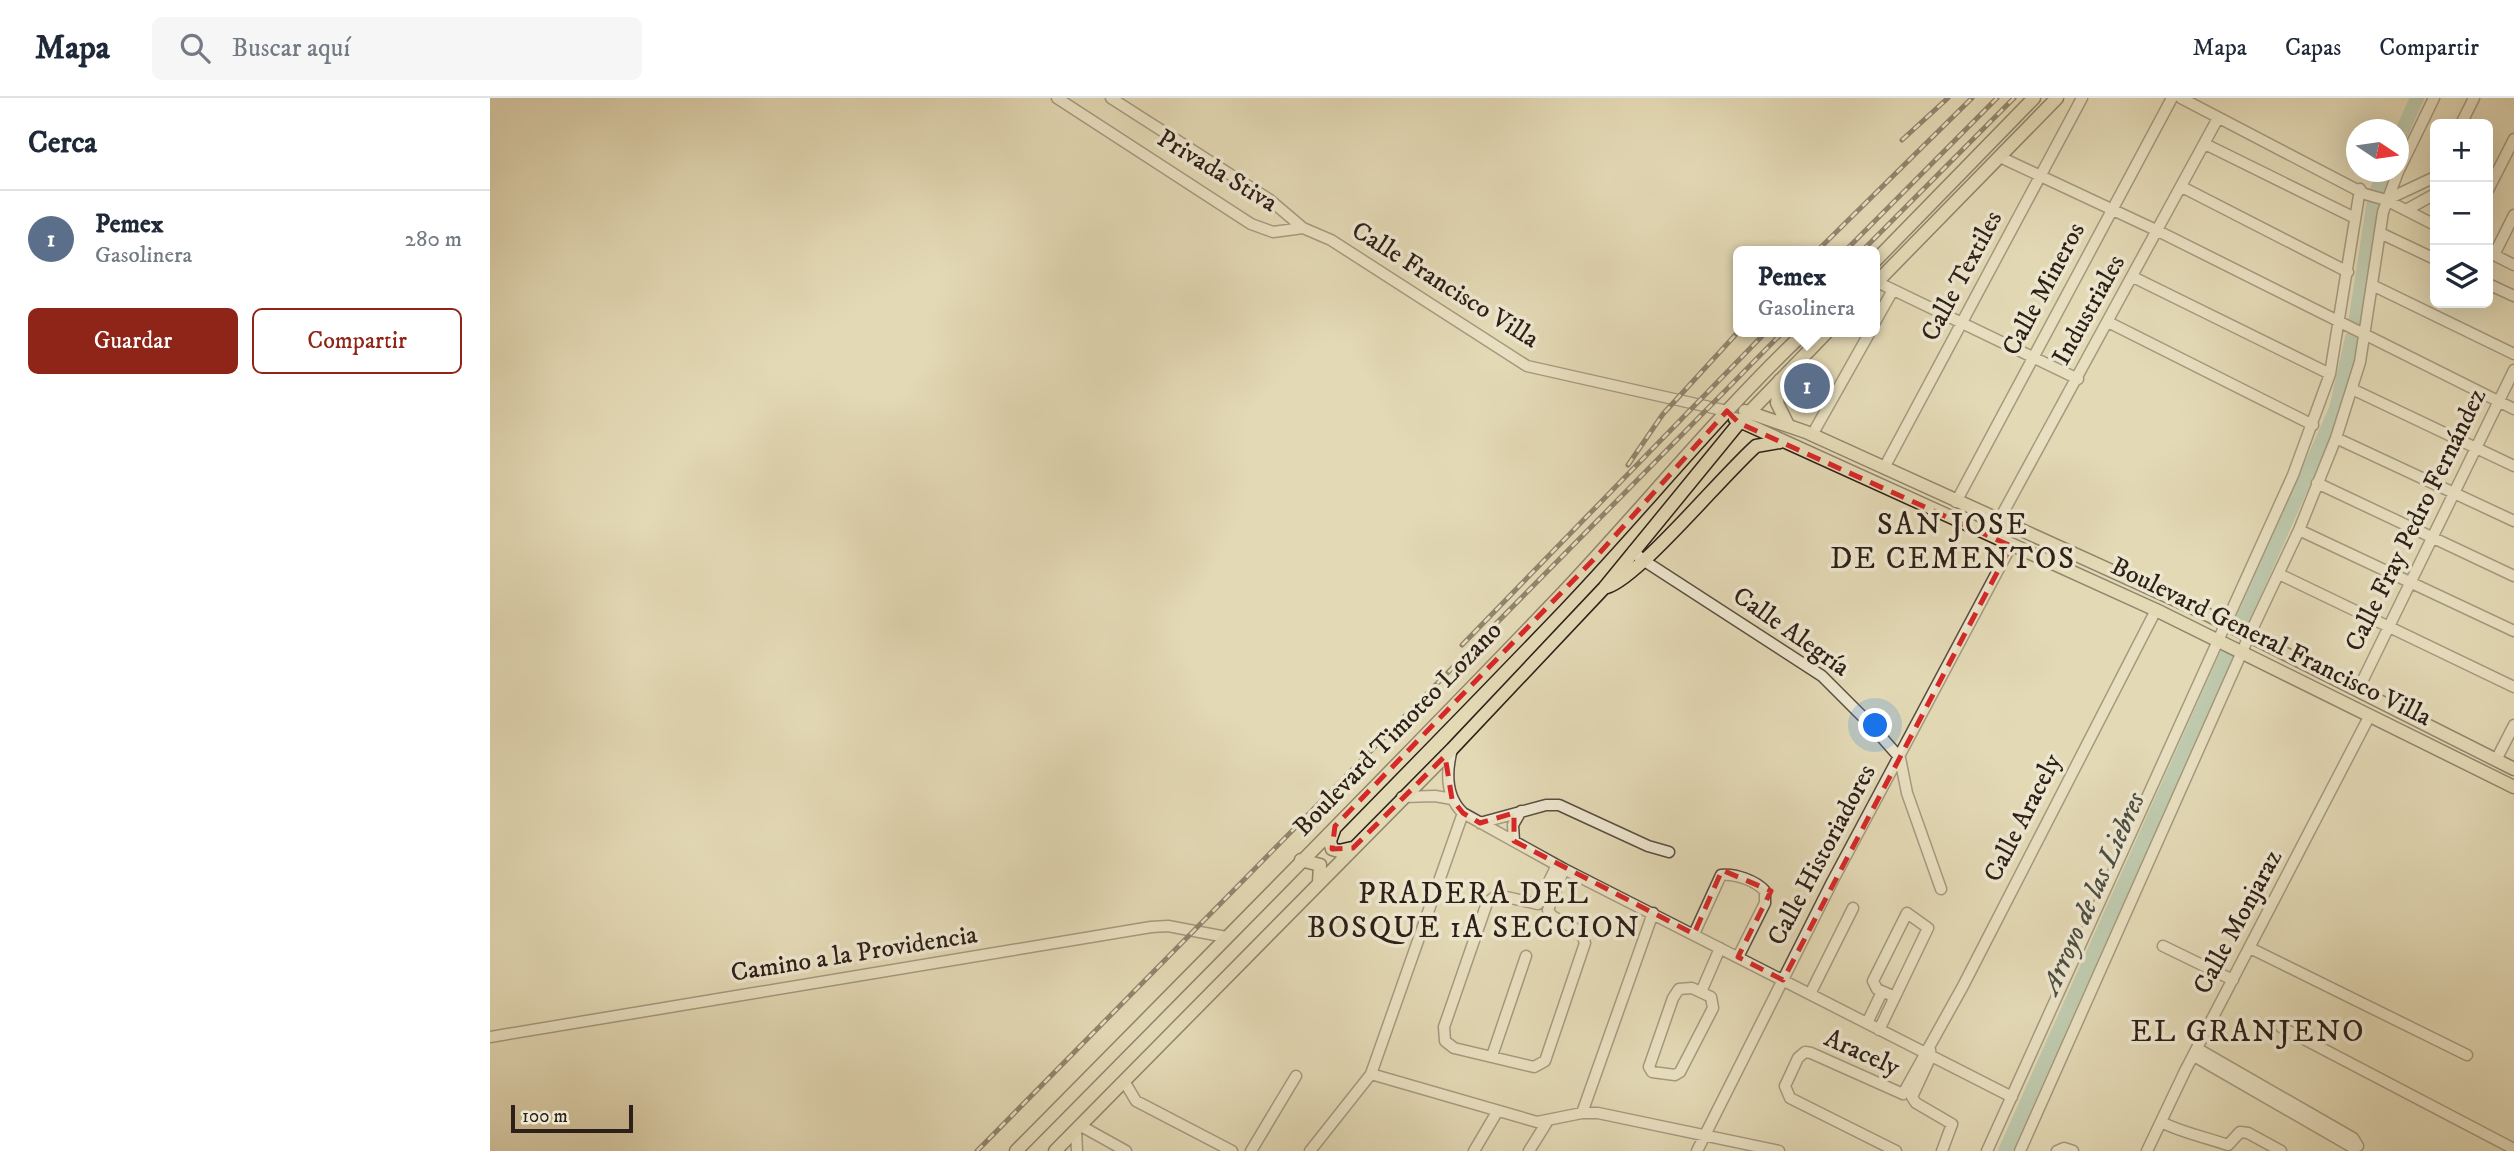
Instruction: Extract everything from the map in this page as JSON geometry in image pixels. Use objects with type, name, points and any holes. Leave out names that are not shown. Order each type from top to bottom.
[{"type":"main road","points":[[1880,256],[2034,98]]},
{"type":"main road","points":[[1880,279],[2058,98]]},
{"type":"main road","name":"Boulevard Timoteo Lozano","points":[[1016,1151],[1595,558],[1727,411],[1800,337]]},
{"type":"main road","name":"Boulevard Timoteo Lozano","points":[[1055,1151],[1452,749],[1604,588],[1638,556],[1739,423],[1822,337]]},
{"type":"main road","points":[[1780,380],[1777,403],[1788,425]]},
{"type":"main road","name":"Boulevard General Francisco Villa","points":[[1727,411],[1750,411],[1812,435],[2227,625],[2514,769]]},
{"type":"main road","name":"Boulevard General Francisco Villa","points":[[1727,411],[1739,423],[2156,610],[2514,787]]},
{"type":"main road","points":[[1638,556],[1756,446],[1785,442]]},
{"type":"main road","points":[[1335,826],[1330,841],[1332,849],[1339,851],[1353,848]]},
{"type":"main road","points":[[1301,860],[1320,865],[1319,882]]},
{"type":"street","name":"Privada Stiva","points":[[1057,98],[1251,225],[1273,232],[1303,228]]},
{"type":"street","name":"Privada Stiva","points":[[1111,98],[1270,200],[1303,228]]},
{"type":"street","name":"Calle Textiles","points":[[1884,468],[2080,101],[2058,98]]},
{"type":"street","name":"Calle Mineros","points":[[1956,502],[2172,98]]},
{"type":"street","points":[[2181,98],[2362,191],[2430,222]]},
{"type":"street","points":[[2409,149],[2434,98]]},
{"type":"street","points":[[2464,119],[2474,98]]},
{"type":"street","name":"Industriales","points":[[1998,522],[2218,118]]},
{"type":"street","points":[[2492,182],[2514,139]]},
{"type":"street","points":[[2205,144],[2355,218]]},
{"type":"street","points":[[2000,158],[2113,210],[2514,409]]},
{"type":"street","points":[[2020,1151],[2246,635],[2299,530],[2336,438],[2352,389],[2381,233],[2383,199],[2392,182]]},
{"type":"street","points":[[2383,199],[2430,182]]},
{"type":"street","points":[[2182,187],[2348,272]]},
{"type":"street","points":[[1987,1151],[2227,625],[2313,425],[2330,374],[2341,323],[2355,218],[2362,191]]},
{"type":"street","points":[[2406,210],[2430,197]]},
{"type":"street","points":[[2493,251],[2514,215]]},
{"type":"street","name":"Calle Francisco Villa","points":[[1303,228],[1331,240],[1527,366],[1727,411]]},
{"type":"street","points":[[2381,233],[2430,257]]},
{"type":"street","points":[[2493,255],[2514,265]]},
{"type":"street","points":[[2133,277],[2330,374]]},
{"type":"street","points":[[1880,285],[2077,379]]},
{"type":"street","points":[[2372,285],[2514,354]]},
{"type":"street","points":[[2493,286],[2514,296]]},
{"type":"street","points":[[1880,313],[1893,290]]},
{"type":"street","points":[[2108,322],[2313,425]]},
{"type":"street","points":[[1812,435],[1867,337]]},
{"type":"street","name":"Calle Fray Pedro Fernández","points":[[2358,690],[2514,370]]},
{"type":"street","points":[[2352,389],[2514,466]]},
{"type":"street","points":[[2336,438],[2514,521]]},
{"type":"street","points":[[2317,483],[2514,576]]},
{"type":"street","points":[[2299,530],[2514,631]]},
{"type":"street","name":"Calle Historiadores","points":[[1698,1151],[1783,980],[2011,545]]},
{"type":"street","name":"Calle Alegría","points":[[1638,556],[1822,676],[1900,758]]},
{"type":"street","points":[[2279,574],[2514,687]]},
{"type":"street","name":"Calle Aracely","points":[[1928,1052],[2156,610]]},
{"type":"street","name":"Calle Monjaraz","points":[[2147,1151],[2370,715]]},
{"type":"street","points":[[2496,761],[2514,725]]},
{"type":"street","points":[[1452,749],[1448,774],[1452,799],[1463,813],[1561,867],[2012,1097]]},
{"type":"street","points":[[1900,758],[1907,793],[1941,889]]},
{"type":"street","points":[[1402,797],[1435,796],[1452,799]]},
{"type":"street","points":[[1480,822],[1546,805],[1572,808],[1648,846],[1669,852]]},
{"type":"street","points":[[1514,841],[1513,825],[1521,811]]},
{"type":"street","points":[[1310,1151],[1371,1074],[1463,813]]},
{"type":"street","points":[[1561,867],[1548,910],[1552,916],[1581,932],[1585,943],[1545,1061],[1534,1067],[1449,1045],[1445,1041],[1444,1027],[1490,898],[1500,895],[1538,904],[1561,867]]},
{"type":"street","points":[[1694,934],[1721,875],[1733,875],[1762,887],[1765,891],[1765,903],[1738,957]]},
{"type":"street","points":[[1810,994],[1853,908]]},
{"type":"street","points":[[1582,1113],[1653,913]]},
{"type":"street","points":[[1879,1030],[1928,929],[1912,914],[1907,913],[1902,918],[1873,981],[1882,992],[1895,997]]},
{"type":"street","name":"Camino a la Providencia","points":[[490,1037],[1151,927],[1168,926],[1226,937]]},
{"type":"street","points":[[2163,946],[2234,980]]},
{"type":"street","points":[[1701,992],[1720,948]]},
{"type":"street","points":[[2250,948],[2467,1055]]},
{"type":"street","points":[[1492,1056],[1526,956]]},
{"type":"street","points":[[1692,988],[1701,992],[1711,998],[1713,1008],[1680,1072],[1652,1072],[1649,1067],[1673,998],[1679,989],[1692,988]]},
{"type":"street","points":[[1867,1023],[1882,992]]},
{"type":"street","points":[[2281,1027],[2514,1149]]},
{"type":"street","name":"Aracely","points":[[1896,1151],[1797,1102],[1787,1094],[1785,1086],[1798,1058],[1807,1052],[1903,1094],[1928,1052]]},
{"type":"street","name":"Aracely","points":[[1928,1052],[1912,1097],[1916,1103],[1952,1124],[1942,1151]]},
{"type":"street","points":[[2196,1052],[2326,1128]]},
{"type":"street","points":[[1371,1074],[1497,1112],[1548,1122],[1582,1113],[1779,1151]]},
{"type":"street","points":[[1251,1151],[1296,1076]]},
{"type":"street","points":[[1124,1081],[1136,1101],[1232,1151]]},
{"type":"street","points":[[1474,1151],[1497,1112]]},
{"type":"street","points":[[1529,1151],[1548,1122]]},
{"type":"street","points":[[2161,1122],[2188,1135],[2202,1135],[2228,1145],[2240,1132],[2248,1133],[2281,1151]]},
{"type":"street","points":[[1077,1151],[1078,1128],[1126,1151]]},
{"type":"street","points":[[2057,1151],[2064,1148],[2073,1151]]},
{"type":"highlighted area","points":[[1727,411],[1739,423],[2011,546],[1783,980],[1738,957],[1771,891],[1722,870],[1694,934],[1514,841],[1514,813],[1480,823],[1463,813],[1452,799],[1445,756],[1353,848],[1332,849],[1335,826],[1595,558]]},
{"type":"waterway","name":"Arroyo de las Liebres","points":[[2408,119],[2417,98]]},
{"type":"waterway","name":"Arroyo de las Liebres","points":[[2376,193],[2380,182]]},
{"type":"waterway","name":"Arroyo de las Liebres","points":[[2355,324],[2374,200]]},
{"type":"waterway","name":"Arroyo de las Liebres","points":[[2242,621],[2336,409],[2352,338]]},
{"type":"waterway","name":"Arroyo de las Liebres","points":[[2005,1151],[2226,656]]},
{"type":"railway","points":[[1902,140],[1948,98]]},
{"type":"railway","points":[[1822,246],[1972,98]]},
{"type":"railway","points":[[1850,246],[1997,98]]},
{"type":"railway","points":[[1867,246],[2014,98]]},
{"type":"railway","points":[[1628,465],[1663,414],[1734,337]]},
{"type":"railway","points":[[1462,645],[1761,337]]},
{"type":"railway","points":[[977,1151],[1778,337]]},
{"type":"place","name":"Pemex","points":[[1807,386]]},
{"type":"district","name":"SAN JOSE DE CEMENTOS","points":[[1953,542]]},
{"type":"district","name":"PRADERA DEL BOSQUE 1A SECCION","points":[[1474,911]]},
{"type":"district","name":"EL GRANJENO","points":[[2248,1032]]}]
